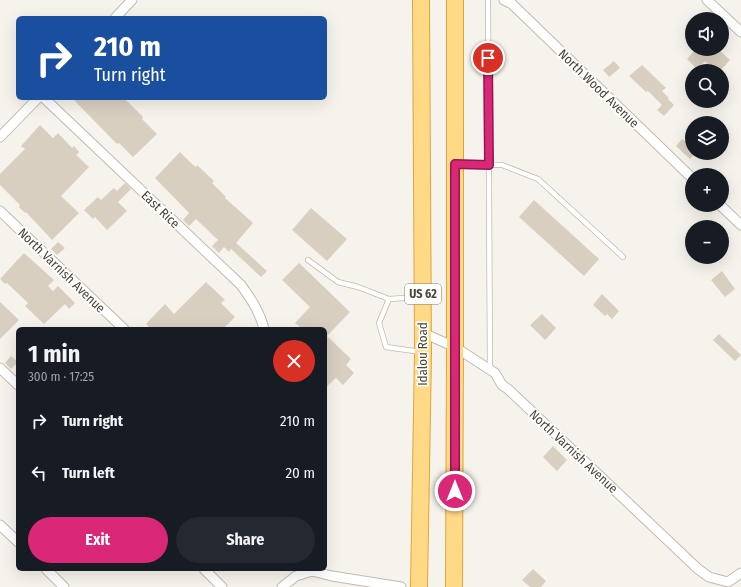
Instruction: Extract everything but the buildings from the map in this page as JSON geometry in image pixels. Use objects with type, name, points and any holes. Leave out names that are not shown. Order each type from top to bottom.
[{"type":"highway","name":"Idalou Road","points":[[420,587],[423,353],[421,0]]},
{"type":"highway","name":"US 62","points":[[454,587],[455,0]]},
{"type":"street","points":[[117,16],[132,0]]},
{"type":"street","name":"North Wood Avenue","points":[[504,0],[512,4],[685,171]]},
{"type":"street","points":[[707,0],[741,32]]},
{"type":"street","points":[[0,137],[36,100]]},
{"type":"street","name":"East Rice","points":[[46,100],[241,285],[252,300],[261,317],[264,327]]},
{"type":"street","name":"North Varnish Avenue","points":[[0,211],[122,327]]},
{"type":"street","points":[[727,212],[741,225]]},
{"type":"street","name":"North Varnish Avenue","points":[[423,333],[455,347],[495,373],[502,385],[514,394],[698,570],[709,577],[728,582],[741,573]]},
{"type":"street","points":[[0,368],[16,383]]},
{"type":"street","points":[[0,525],[16,540]]},
{"type":"street","points":[[327,569],[332,576]]},
{"type":"street","points":[[48,571],[64,587]]},
{"type":"street","points":[[206,571],[222,587]]},
{"type":"street","points":[[282,587],[290,580],[306,572],[312,571],[332,576],[401,587]]},
{"type":"lane","points":[[488,0],[490,370]]},
{"type":"lane","points":[[455,164],[502,165],[538,179],[623,257]]},
{"type":"lane","points":[[308,260],[338,282],[358,287],[389,299],[423,297]]},
{"type":"lane","points":[[389,299],[378,323],[386,347],[423,353]]},
{"type":"route","points":[[455,491],[455,164],[489,165],[488,58]]}]
